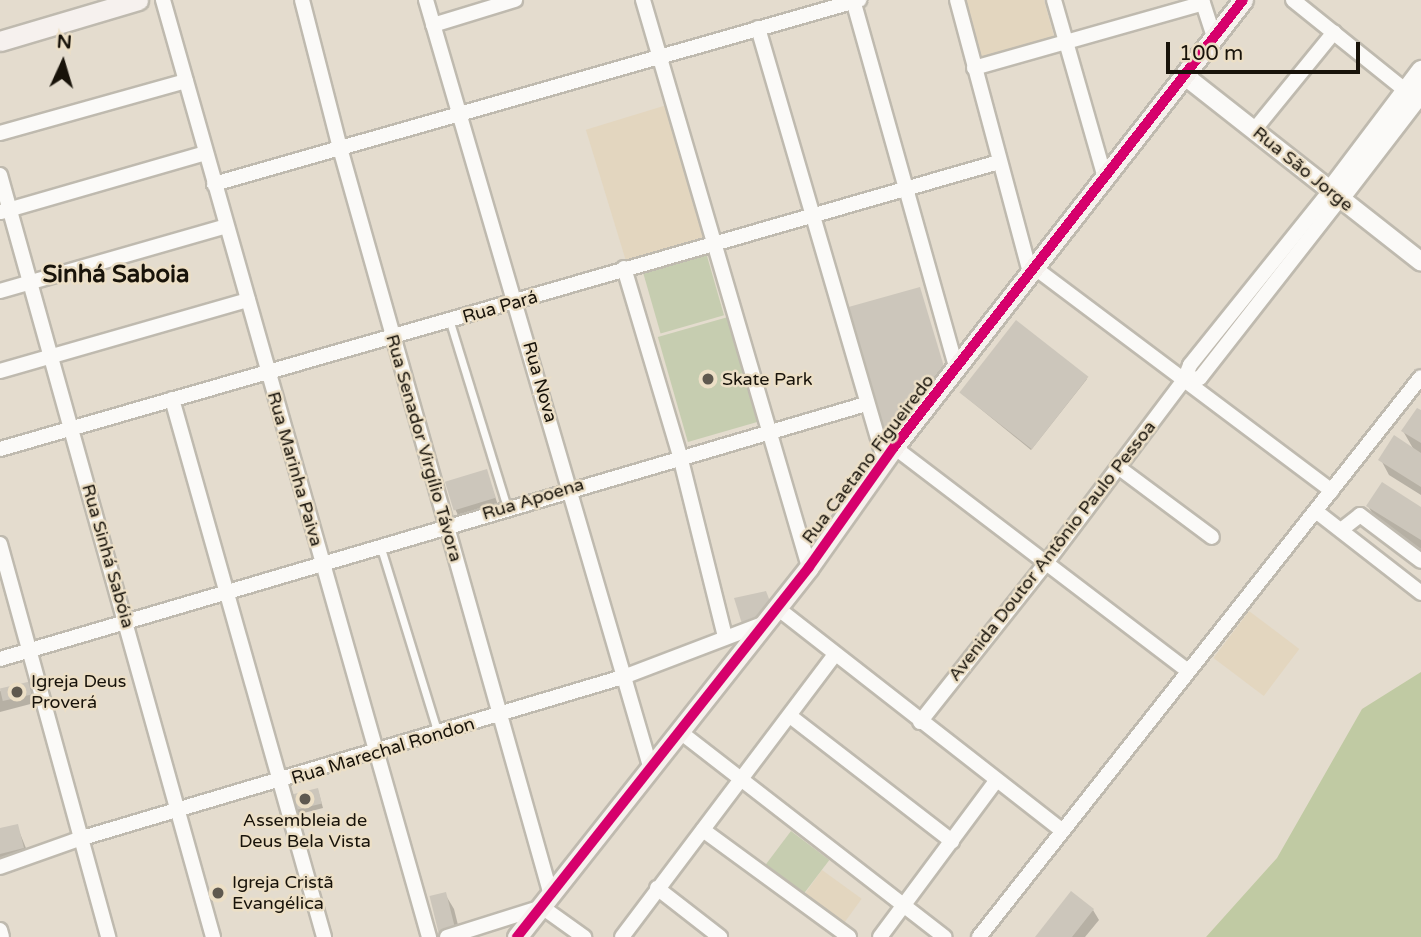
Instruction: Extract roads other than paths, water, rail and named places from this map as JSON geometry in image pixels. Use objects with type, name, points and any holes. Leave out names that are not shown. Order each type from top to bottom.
[{"type":"main road","points":[[0,41],[138,0]]},
{"type":"main road","name":"Rua Caetano Figueiredo","points":[[517,937],[809,566],[889,454],[1243,0]]},
{"type":"street","name":"Rua Marinha Paiva","points":[[163,0],[429,937]]},
{"type":"street","name":"Rua Senador Virgílio Távora","points":[[302,0],[340,148],[445,526],[501,715],[546,901]]},
{"type":"street","name":"Rua Nova","points":[[426,0],[458,117],[517,303],[650,766]]},
{"type":"street","points":[[433,25],[515,0]]},
{"type":"street","points":[[643,0],[716,241],[809,566]]},
{"type":"street","points":[[214,184],[458,117],[855,0],[904,190],[957,370]]},
{"type":"street","points":[[957,0],[999,162],[1032,271],[1332,491]]},
{"type":"street","points":[[1054,0],[1105,178]]},
{"type":"street","points":[[1293,0],[1413,92]]},
{"type":"street","points":[[974,68],[1202,2],[1214,38]]},
{"type":"street","points":[[758,28],[866,404],[889,454],[1046,563],[1188,671]]},
{"type":"street","points":[[1255,129],[1334,32]]},
{"type":"street","name":"Avenida Doutor Antônio Paulo Pessoa","points":[[920,722],[1046,563],[1184,380],[1190,365],[1334,196],[1413,92],[1421,70]]},
{"type":"street","name":"Rua São Jorge","points":[[1185,76],[1421,262]]},
{"type":"street","points":[[0,133],[186,81]]},
{"type":"street","points":[[5,211],[206,153]]},
{"type":"street","name":"Rua Pará","points":[[0,449],[517,303],[716,241],[814,216],[999,162]]},
{"type":"street","name":"Rua Sinhá Sabóia","points":[[0,175],[5,211],[30,282],[213,937]]},
{"type":"street","points":[[0,291],[226,226]]},
{"type":"street","points":[[624,268],[680,456],[724,636]]},
{"type":"street","points":[[0,371],[248,300]]},
{"type":"street","points":[[979,937],[1421,377]]},
{"type":"street","points":[[172,399],[324,937]]},
{"type":"street","name":"Rua Apoena","points":[[0,659],[570,488],[866,404]]},
{"type":"street","points":[[1118,467],[1212,537]]},
{"type":"street","points":[[1317,512],[1416,590]]},
{"type":"street","points":[[1340,530],[1360,515],[1421,561]]},
{"type":"street","points":[[0,544],[108,937]]},
{"type":"street","points":[[776,607],[995,782],[1061,830]]},
{"type":"street","name":"Rua Marechal Rondon","points":[[0,867],[79,839],[179,813],[626,676],[724,636],[762,624]]},
{"type":"street","points":[[622,937],[834,656]]},
{"type":"street","points":[[790,716],[952,841]]},
{"type":"street","points":[[679,731],[945,937]]},
{"type":"street","points":[[880,937],[995,782]]},
{"type":"street","points":[[703,830],[849,937]]},
{"type":"street","points":[[657,888],[720,937]]},
{"type":"street","points":[[447,937],[546,901],[583,937]]},
{"type":"street","points":[[0,930],[2,937]]},
{"type":"lane","points":[[450,321],[508,507]]},
{"type":"lane","points":[[380,545],[439,735]]},
{"type":"place","name":"Skate Park","points":[[708,379]]},
{"type":"place","name":"Igreja Deus Proverá","points":[[17,692]]},
{"type":"place","name":"Assembleia de Deus Bela Vista","points":[[305,799]]},
{"type":"place","name":"Igreja Cristã Evangélica","points":[[218,893]]},
{"type":"district","name":"Sinhá Saboia","points":[[116,275]]}]
